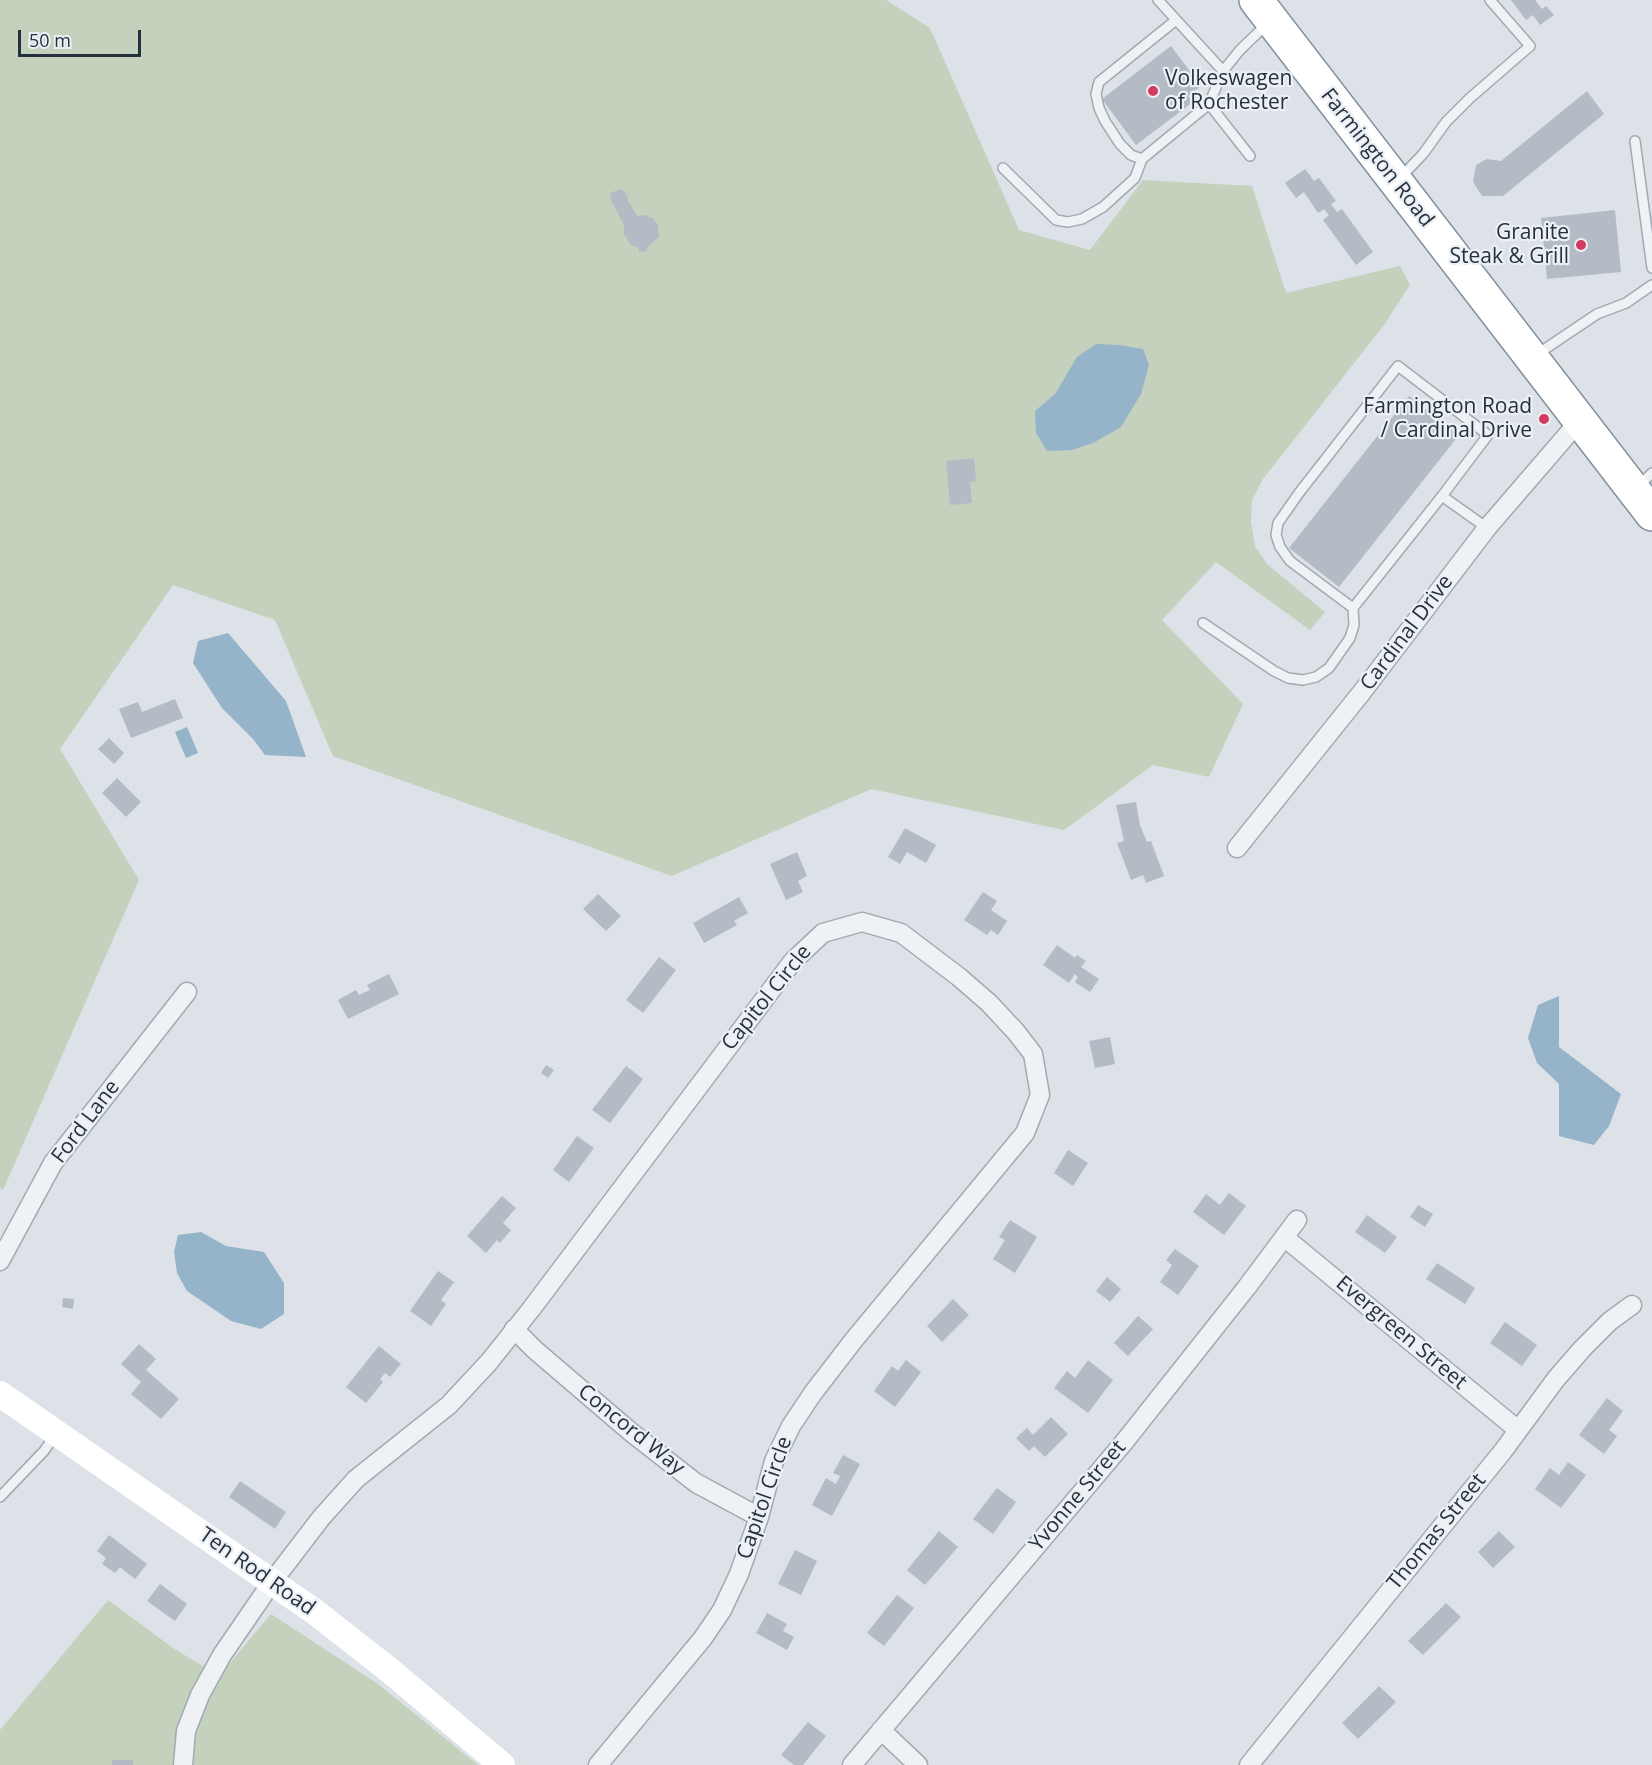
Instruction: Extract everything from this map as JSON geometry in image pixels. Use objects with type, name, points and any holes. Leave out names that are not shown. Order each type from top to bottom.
[{"type":"highway","name":"Farmington Road","points":[[1264,10],[1580,420],[1646,493]]},
{"type":"street","name":"Cardinal Drive","points":[[1237,848],[1362,692],[1487,528],[1580,420]]},
{"type":"street","name":"Capitol Circle","points":[[183,1765],[186,1731],[200,1695],[222,1655],[272,1582],[321,1518],[356,1479],[449,1405],[489,1362],[793,961],[823,933],[862,922],[901,933],[928,952],[989,1003],[1016,1032],[1033,1054],[1040,1095],[1025,1133],[853,1341],[796,1418],[774,1461],[759,1517],[739,1574],[722,1610],[696,1647],[598,1765]]},
{"type":"street","name":"Ford Lane","points":[[0,1261],[53,1163],[187,992]]},
{"type":"street","name":"Yvonne Street","points":[[852,1765],[1125,1441],[1297,1220]]},
{"type":"street","name":"Evergreen Street","points":[[1284,1237],[1518,1430]]},
{"type":"street","name":"Thomas Street","points":[[1249,1765],[1582,1349],[1610,1321],[1632,1305]]},
{"type":"street","name":"Concord Way","points":[[514,1329],[535,1350],[632,1433],[696,1483],[759,1517]]},
{"type":"street","name":"Ten Rod Road","points":[[0,1394],[272,1582],[388,1669],[502,1765]]},
{"type":"street","points":[[881,1730],[918,1765]]},
{"type":"lane","points":[[1158,0],[1223,71]]},
{"type":"lane","points":[[1395,182],[1423,154],[1446,122],[1530,46],[1490,0]]},
{"type":"lane","points":[[1003,168],[1056,220],[1068,222],[1082,219],[1103,207],[1135,178],[1142,159],[1209,104],[1223,71],[1240,50],[1264,10]]},
{"type":"lane","points":[[1142,159],[1131,155],[1120,144],[1105,121],[1096,94],[1099,82],[1176,20]]},
{"type":"lane","points":[[1209,104],[1250,156]]},
{"type":"lane","points":[[1635,141],[1652,268]]},
{"type":"lane","points":[[1532,358],[1597,314],[1626,303],[1652,285]]},
{"type":"lane","points":[[1203,623],[1288,678],[1303,680],[1316,677],[1329,668],[1350,638],[1354,625],[1353,608],[1488,435],[1398,366],[1278,523],[1276,535],[1280,548],[1290,561],[1353,608]]},
{"type":"lane","points":[[1442,496],[1487,528]]},
{"type":"lane","points":[[0,1497],[44,1451],[57,1433]]},
{"type":"green space","points":[[0,0],[886,0],[930,28],[1019,230],[1090,250],[1143,180],[1252,186],[1286,293],[1400,266],[1410,285],[1384,325],[1263,479],[1252,500],[1251,522],[1255,546],[1267,564],[1325,612],[1310,630],[1216,562],[1162,620],[1243,704],[1209,777],[1153,765],[1064,830],[871,789],[672,876],[333,756],[275,620],[173,585],[60,749],[139,880],[3,1190],[0,1188]]},
{"type":"green space","points":[[108,1600],[173,1648],[219,1676],[271,1614],[378,1684],[478,1765],[0,1765],[0,1730]]},
{"type":"water","points":[[1096,344],[1143,349],[1149,365],[1141,394],[1121,427],[1093,443],[1072,450],[1047,451],[1036,433],[1035,411],[1055,394],[1077,357]]},
{"type":"water","points":[[228,633],[286,701],[306,757],[265,755],[253,739],[222,708],[193,663],[198,641]]},
{"type":"water","points":[[187,727],[198,753],[186,758],[175,732]]},
{"type":"water","points":[[1559,996],[1559,1047],[1621,1094],[1609,1126],[1594,1145],[1559,1136],[1559,1084],[1537,1063],[1528,1038],[1538,1005]]},
{"type":"water","points":[[201,1232],[226,1246],[264,1252],[284,1283],[284,1314],[261,1329],[231,1321],[187,1291],[177,1273],[174,1252],[178,1235]]},
{"type":"building","points":[[1511,0],[1535,0],[1542,9],[1546,6],[1554,15],[1540,25],[1533,15],[1526,20]]},
{"type":"building","name":"Volkeswagen of Rochester","points":[[1171,46],[1201,86],[1188,96],[1193,102],[1136,145],[1102,99]]},
{"type":"building","points":[[1587,91],[1604,114],[1503,196],[1482,196],[1473,182],[1476,165],[1487,159],[1501,161]]},
{"type":"building","points":[[1305,169],[1314,181],[1319,178],[1336,201],[1331,204],[1337,212],[1342,209],[1373,252],[1356,265],[1323,220],[1329,215],[1324,209],[1318,213],[1304,192],[1296,198],[1285,183]]},
{"type":"building","points":[[620,189],[627,194],[628,201],[637,216],[644,215],[653,218],[658,225],[659,237],[647,247],[647,251],[639,252],[638,247],[631,245],[624,234],[624,225],[610,198],[611,193]]},
{"type":"building","name":"Granite Steak & Grill","points":[[1615,210],[1621,272],[1547,279],[1541,218]]},
{"type":"building","points":[[1409,396],[1459,435],[1339,587],[1289,548]]},
{"type":"building","points":[[974,458],[976,481],[970,482],[972,503],[950,505],[946,461]]},
{"type":"building","points":[[175,699],[183,718],[131,738],[119,709],[138,702],[142,712]]},
{"type":"building","points":[[109,738],[124,753],[114,764],[98,749]]},
{"type":"building","points":[[117,778],[141,802],[126,817],[102,793]]},
{"type":"building","points":[[1136,802],[1140,825],[1147,842],[1151,841],[1164,876],[1146,883],[1143,875],[1131,880],[1117,843],[1124,841],[1116,805]]},
{"type":"building","points":[[905,828],[936,845],[926,863],[907,852],[900,864],[888,857]]},
{"type":"building","points":[[797,852],[807,876],[798,881],[803,892],[786,900],[770,864]]},
{"type":"building","points":[[983,892],[997,901],[991,910],[1007,921],[998,935],[991,930],[987,935],[964,920]]},
{"type":"building","points":[[598,894],[621,916],[606,931],[583,909]]},
{"type":"building","points":[[739,897],[748,913],[734,921],[737,925],[704,943],[693,923]]},
{"type":"building","points":[[1057,945],[1075,958],[1077,955],[1086,961],[1081,967],[1099,979],[1090,992],[1075,982],[1078,977],[1075,974],[1069,983],[1043,965]]},
{"type":"building","points":[[659,957],[676,970],[643,1013],[626,1000]]},
{"type":"building","points":[[389,974],[399,994],[348,1019],[338,1000],[356,990],[359,995],[370,990],[367,985]]},
{"type":"building","points":[[1110,1037],[1115,1064],[1095,1068],[1089,1041]]},
{"type":"building","points":[[546,1065],[554,1070],[548,1078],[541,1073]]},
{"type":"building","points":[[626,1066],[643,1079],[610,1123],[592,1110]]},
{"type":"building","points":[[577,1136],[594,1148],[569,1182],[553,1170]]},
{"type":"building","points":[[1068,1150],[1088,1163],[1073,1186],[1054,1173]]},
{"type":"building","points":[[1229,1193],[1246,1206],[1224,1235],[1193,1212],[1206,1194],[1220,1205]]},
{"type":"building","points":[[502,1196],[516,1208],[503,1223],[511,1230],[500,1243],[497,1240],[486,1253],[467,1236]]},
{"type":"building","points":[[1418,1205],[1433,1214],[1425,1227],[1410,1217]]},
{"type":"building","points":[[1367,1215],[1397,1237],[1385,1253],[1355,1232]]},
{"type":"building","points":[[1010,1220],[1037,1237],[1015,1273],[993,1259],[1005,1240],[999,1237]]},
{"type":"building","points":[[1175,1249],[1199,1266],[1178,1295],[1160,1282],[1172,1265],[1166,1260]]},
{"type":"building","points":[[1437,1263],[1475,1288],[1465,1304],[1426,1279]]},
{"type":"building","points":[[438,1271],[454,1282],[441,1300],[446,1304],[431,1326],[410,1311]]},
{"type":"building","points":[[1107,1277],[1121,1289],[1110,1302],[1096,1291]]},
{"type":"building","points":[[63,1298],[74,1299],[73,1309],[62,1307]]},
{"type":"building","points":[[953,1299],[969,1315],[942,1342],[927,1326]]},
{"type":"building","points":[[1138,1316],[1153,1329],[1128,1356],[1114,1343]]},
{"type":"building","points":[[1505,1322],[1537,1345],[1522,1366],[1490,1343]]},
{"type":"building","points":[[139,1344],[156,1359],[146,1370],[179,1399],[161,1419],[131,1394],[141,1382],[121,1364]]},
{"type":"building","points":[[379,1346],[401,1364],[390,1377],[385,1373],[380,1379],[383,1382],[366,1403],[346,1387]]},
{"type":"building","points":[[906,1360],[921,1372],[895,1407],[874,1391],[892,1366],[898,1371]]},
{"type":"building","points":[[1088,1360],[1113,1380],[1088,1413],[1054,1388],[1067,1371],[1075,1378]]},
{"type":"building","points":[[1607,1398],[1623,1411],[1609,1430],[1617,1436],[1604,1454],[1579,1435]]},
{"type":"building","points":[[1051,1417],[1068,1434],[1045,1457],[1034,1446],[1029,1451],[1016,1438],[1027,1428],[1033,1435]]},
{"type":"building","points":[[843,1455],[860,1464],[832,1516],[812,1505],[826,1478],[836,1484],[840,1476],[833,1473]]},
{"type":"building","points":[[1568,1462],[1586,1475],[1561,1508],[1535,1489],[1550,1468],[1559,1475]]},
{"type":"building","points":[[240,1481],[286,1512],[275,1529],[229,1497]]},
{"type":"building","points":[[997,1488],[1016,1502],[993,1534],[973,1519]]},
{"type":"building","points":[[939,1531],[958,1547],[925,1585],[907,1570]]},
{"type":"building","points":[[1499,1531],[1515,1547],[1493,1568],[1478,1552]]},
{"type":"building","points":[[109,1535],[147,1564],[135,1579],[120,1567],[115,1573],[102,1564],[106,1558],[97,1551]]},
{"type":"building","points":[[795,1550],[817,1561],[801,1595],[778,1584]]},
{"type":"building","points":[[160,1584],[187,1604],[175,1621],[147,1601]]},
{"type":"building","points":[[897,1595],[914,1608],[884,1646],[867,1633]]},
{"type":"building","points":[[1446,1603],[1461,1617],[1423,1655],[1408,1641]]},
{"type":"building","points":[[767,1613],[787,1624],[783,1631],[794,1637],[787,1650],[756,1633]]},
{"type":"building","points":[[1379,1686],[1396,1702],[1358,1739],[1342,1723]]},
{"type":"building","points":[[808,1722],[826,1736],[803,1765],[794,1765],[781,1755]]},
{"type":"building","points":[[112,1760],[133,1760],[133,1765],[112,1765]]},
{"type":"place","name":"Volkeswagen of Rochester","points":[[1153,91]]},
{"type":"place","name":"Granite Steak & Grill","points":[[1581,245]]},
{"type":"place","name":"Farmington Road / Cardinal Drive","points":[[1544,419]]}]
